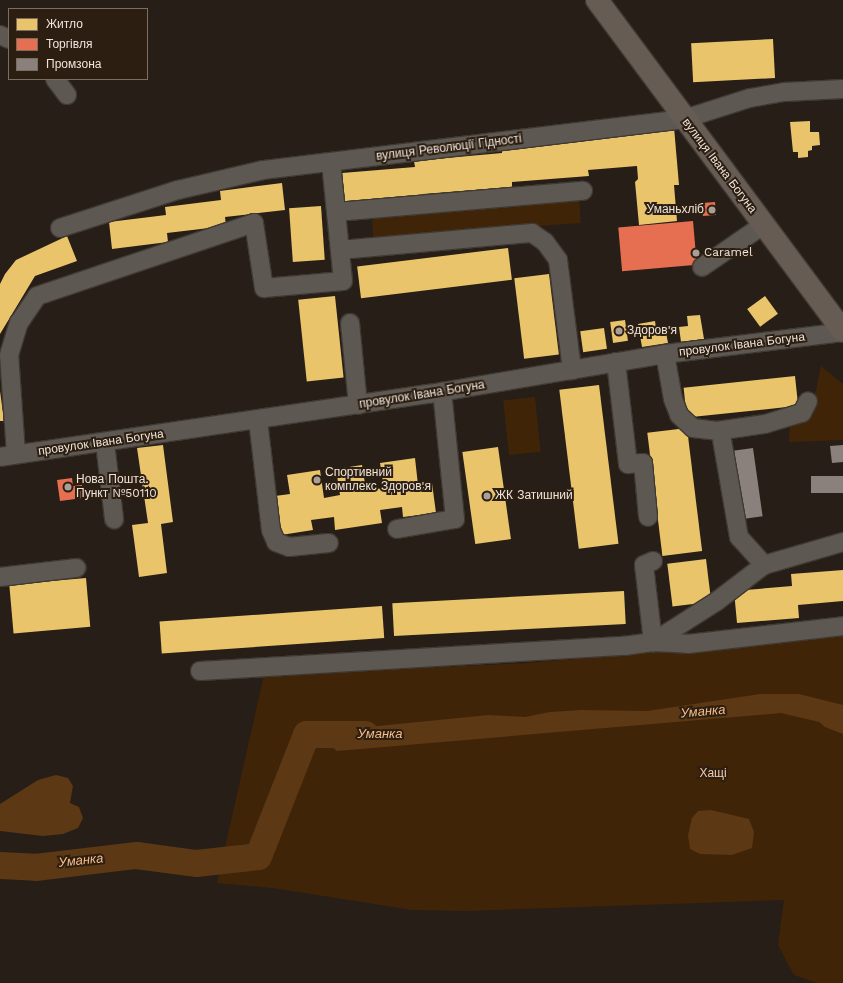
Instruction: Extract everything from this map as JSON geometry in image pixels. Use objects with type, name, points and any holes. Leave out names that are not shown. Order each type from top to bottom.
[{"type":"main road","name":"вулиця Івана Богуна","points":[[598,0],[684,119],[843,332]]},
{"type":"street","points":[[56,80],[67,95]]},
{"type":"street","name":"вулиця Революції Гідності","points":[[60,228],[178,190],[263,170],[331,163],[684,119],[750,98],[792,91],[843,89]]},
{"type":"street","points":[[8,456],[9,355],[18,323],[38,296],[254,223],[264,288],[343,281],[331,163]]},
{"type":"street","points":[[336,212],[358,214],[583,191]]},
{"type":"street","points":[[702,267],[763,224]]},
{"type":"street","points":[[340,250],[532,233],[545,242],[558,260],[572,370]]},
{"type":"street","points":[[350,323],[358,405]]},
{"type":"street","name":"провулок Івана Богуна","points":[[8,456],[106,443],[442,392],[665,354],[843,332]]},
{"type":"street","points":[[665,354],[673,399],[679,414],[693,428],[717,431],[765,424],[802,413],[808,401]]},
{"type":"street","points":[[616,362],[628,464],[643,463],[648,518]]},
{"type":"street","points":[[397,530],[455,519],[442,392]]},
{"type":"street","points":[[258,420],[271,530],[276,542],[289,547],[329,543]]},
{"type":"street","points":[[717,431],[721,434],[740,537],[764,566]]},
{"type":"street","points":[[106,443],[114,520]]},
{"type":"street","points":[[653,642],[717,601],[764,566],[843,542]]},
{"type":"street","points":[[653,561],[644,565],[653,642]]},
{"type":"street","points":[[0,577],[76,568]]},
{"type":"street","points":[[200,671],[624,646],[653,642],[688,644],[843,626]]},
{"type":"green space","points":[[579,197],[581,223],[373,237],[372,212]]},
{"type":"green space","points":[[821,366],[843,384],[843,440],[789,442],[790,421],[812,415],[811,401],[816,390]]},
{"type":"green space","points":[[535,397],[541,452],[509,455],[503,400]]},
{"type":"green space","name":"Хащі","points":[[843,630],[843,983],[817,983],[794,975],[778,945],[784,900],[467,911],[412,910],[273,888],[217,883],[264,675],[528,663],[677,650]]},
{"type":"water","points":[[760,694],[799,694],[843,705],[843,734],[825,727],[819,722],[781,713],[337,751],[330,745],[327,731],[489,715],[525,717],[550,712],[581,710],[647,711]]},
{"type":"water","points":[[56,775],[68,778],[73,786],[70,803],[79,807],[83,818],[78,828],[63,834],[43,836],[0,831],[0,804],[38,780]]},
{"type":"water","points":[[711,810],[749,819],[754,832],[752,848],[732,855],[700,854],[690,849],[688,835],[692,818],[698,811]]},
{"type":"building: Житло","points":[[773,39],[775,78],[693,82],[691,43]]},
{"type":"building: Житло","points":[[810,121],[810,132],[819,132],[820,145],[812,146],[812,150],[808,151],[808,157],[798,158],[798,152],[793,152],[790,122]]},
{"type":"building: Житло","points":[[674,127],[679,185],[674,185],[677,221],[639,225],[635,182],[638,179],[637,166],[588,170],[589,176],[512,182],[512,187],[423,194],[423,198],[345,204],[342,173],[415,167],[414,161],[502,153],[502,147]]},
{"type":"building: Житло","points":[[282,183],[285,210],[225,217],[226,226],[167,233],[168,242],[112,249],[109,222],[166,215],[165,207],[221,200],[220,191]]},
{"type":"building: Житло","points":[[321,206],[325,260],[293,262],[289,208]]},
{"type":"building: Житло","points":[[67,236],[77,261],[35,276],[0,334],[0,284],[5,274],[16,260]]},
{"type":"building: Житло","points":[[508,248],[512,280],[361,298],[357,267]]},
{"type":"building: Житло","points":[[549,274],[559,354],[524,359],[514,278]]},
{"type":"building: Житло","points":[[335,296],[344,378],[307,381],[298,300]]},
{"type":"building: Житло","points":[[765,296],[778,314],[760,327],[747,309]]},
{"type":"building: Житло","points":[[700,315],[704,339],[681,342],[679,327],[688,326],[687,316]]},
{"type":"building: Житло","name":"Здоров'я","points":[[625,320],[628,341],[613,343],[610,322]]},
{"type":"building: Житло","points":[[655,321],[656,328],[665,327],[668,343],[642,347],[638,324]]},
{"type":"building: Житло","points":[[604,328],[607,349],[583,352],[580,331]]},
{"type":"building: Житло","points":[[795,376],[798,406],[687,418],[684,388]]},
{"type":"building: Житло","points":[[599,385],[618,544],[579,549],[559,390]]},
{"type":"building: Житло","points":[[0,391],[4,421],[0,421]]},
{"type":"building: Житло","points":[[687,428],[702,551],[662,556],[647,433]]},
{"type":"building: Житло","points":[[163,445],[173,522],[161,524],[167,573],[139,577],[132,525],[148,523],[137,448]]},
{"type":"building: Житло","name":"ЖК Затишний","points":[[498,447],[511,539],[475,544],[462,452]]},
{"type":"building: Житло","points":[[415,458],[418,485],[432,483],[436,513],[403,517],[402,507],[380,510],[382,523],[335,530],[334,517],[311,520],[313,530],[281,535],[275,496],[290,494],[287,475],[320,470],[324,498],[340,495],[336,469],[362,465],[366,490],[384,488],[380,463]]},
{"type":"building: Житло","points":[[706,559],[711,602],[673,606],[667,564]]},
{"type":"building: Житло","points":[[843,570],[843,601],[798,605],[799,618],[737,623],[734,591],[792,586],[791,574]]},
{"type":"building: Житло","points":[[86,578],[90,627],[14,634],[9,585]]},
{"type":"building: Житло","points":[[624,591],[626,624],[394,636],[392,603]]},
{"type":"building: Житло","points":[[382,606],[384,638],[162,653],[160,622]]},
{"type":"building: Торгівля","points":[[715,202],[716,215],[703,216],[702,203]]},
{"type":"building: Торгівля","points":[[693,221],[697,265],[622,271],[618,228]]},
{"type":"building: Торгівля","points":[[72,478],[73,486],[82,485],[83,498],[60,501],[57,480]]},
{"type":"building: Промзона","points":[[843,445],[843,462],[832,463],[830,446]]},
{"type":"building: Промзона","points":[[753,448],[763,516],[743,519],[733,451]]},
{"type":"building: Промзона","points":[[811,476],[843,476],[843,493],[811,493]]},
{"type":"waterway","name":"Уманка","points":[[0,865],[35,867],[136,855],[196,863],[258,856],[306,734],[365,734]]},
{"type":"place","name":"Уманьхліб","points":[[712,210]]},
{"type":"place","name":"Caramel","points":[[696,253]]},
{"type":"place","name":"Здоров'я","points":[[619,331]]},
{"type":"place","name":"Спортивний комплекс Здоров'я","points":[[317,480]]},
{"type":"place","name":"Нова Пошта. Пункт №50110","points":[[68,487]]},
{"type":"place","name":"ЖК Затишний","points":[[487,496]]}]
